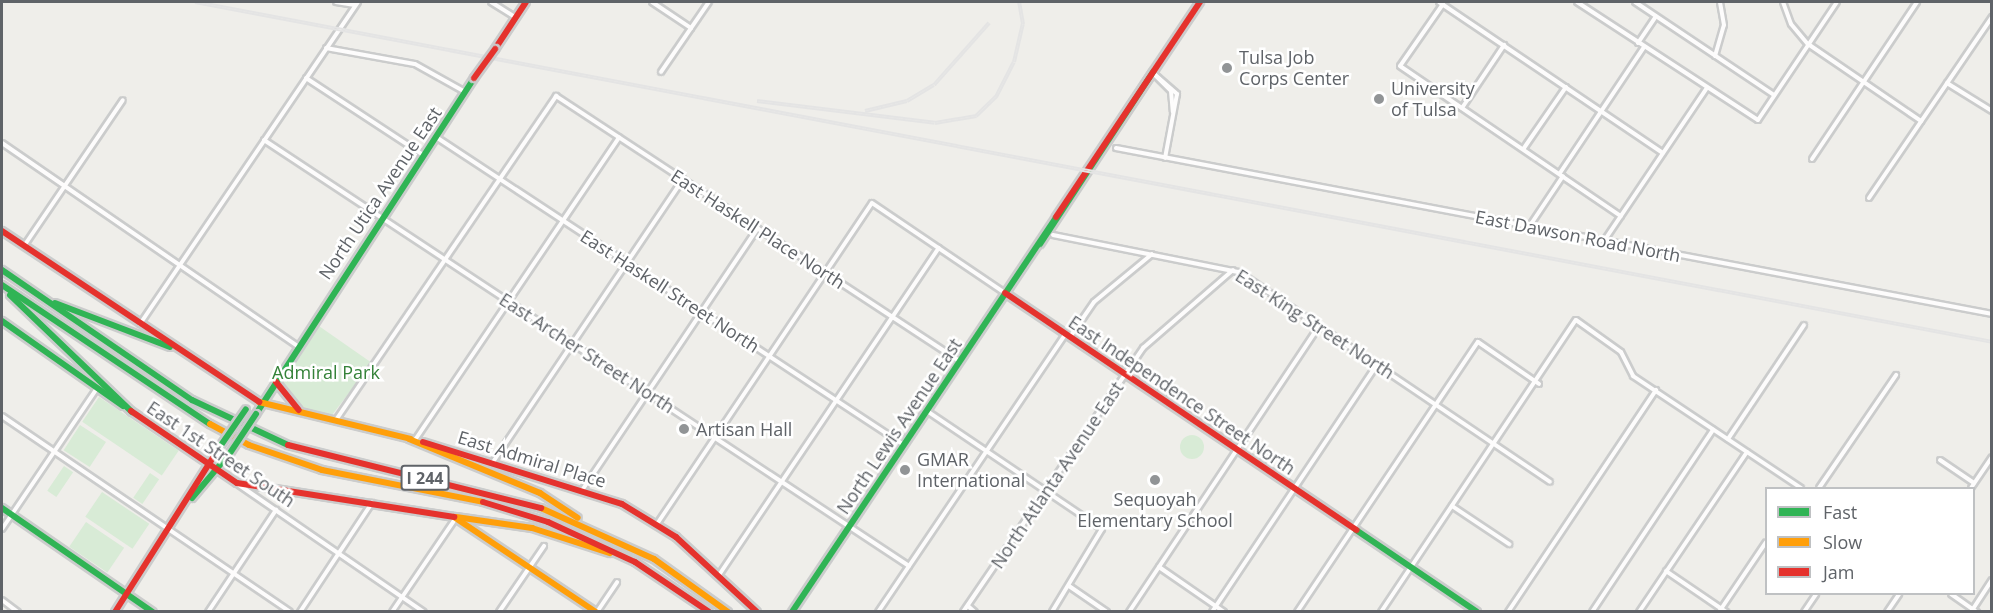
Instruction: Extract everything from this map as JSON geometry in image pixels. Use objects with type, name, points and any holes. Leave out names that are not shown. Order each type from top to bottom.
[{"type":"main road","name":"North Utica Avenue East","points":[[191,499],[230,453],[276,382],[296,345],[526,2]]},
{"type":"main road","name":"North Lewis Avenue East","points":[[792,612],[1200,2]]},
{"type":"main road","points":[[2,231],[170,347]]},
{"type":"main road","name":"I 244","points":[[2,270],[192,400],[275,442],[501,494],[593,527],[667,567],[729,612]]},
{"type":"main road","points":[[2,286],[132,412]]},
{"type":"main road","name":"I 244","points":[[2,286],[177,405],[249,445],[322,470],[520,512],[635,562],[709,612]]},
{"type":"main road","name":"East Independence Street North","points":[[1005,293],[1477,612]]},
{"type":"main road","points":[[42,298],[170,347]]},
{"type":"main road","name":"East 1st Street South","points":[[2,321],[237,483]]},
{"type":"main road","name":"East Admiral Place","points":[[170,347],[252,400],[412,439],[583,489],[657,524],[719,575],[757,612]]},
{"type":"main road","points":[[276,382],[301,412]]},
{"type":"main road","points":[[115,612],[191,499],[209,464],[252,400]]},
{"type":"main road","points":[[412,439],[540,493],[593,527]]},
{"type":"main road","points":[[237,483],[545,531],[635,562]]},
{"type":"main road","points":[[2,508],[153,612]]},
{"type":"main road","points":[[456,517],[596,612]]},
{"type":"street","points":[[139,326],[357,4],[336,2]]},
{"type":"street","points":[[491,2],[515,17]]},
{"type":"street","points":[[652,2],[692,28]]},
{"type":"street","points":[[661,72],[709,2]]},
{"type":"street","points":[[1576,2],[1706,89],[1758,120],[1837,2]]},
{"type":"street","points":[[1635,2],[1774,95]]},
{"type":"street","points":[[1715,56],[1724,25],[1720,2]]},
{"type":"street","points":[[1783,2],[1791,24],[1808,44],[1921,121]]},
{"type":"street","points":[[1812,159],[1917,2]]},
{"type":"street","points":[[1621,216],[1400,66],[1444,3],[1663,153]]},
{"type":"street","points":[[1638,43],[1656,16]]},
{"type":"street","points":[[1869,198],[1992,17]]},
{"type":"street","points":[[1462,108],[1504,45]]},
{"type":"street","points":[[1529,227],[1644,47]]},
{"type":"street","points":[[326,48],[415,64],[465,92]]},
{"type":"street","points":[[1153,72],[1176,90],[1165,158]]},
{"type":"street","points":[[306,78],[423,155]]},
{"type":"street","points":[[1947,83],[1992,111]]},
{"type":"street","points":[[1524,148],[1566,87]]},
{"type":"street","points":[[1604,241],[1706,89]]},
{"type":"street","name":"East Haskell Place North","points":[[499,179],[556,96],[960,361]]},
{"type":"street","points":[[24,246],[123,99]]},
{"type":"street","name":"East Haskell Street North","points":[[435,137],[904,445]]},
{"type":"street","points":[[412,439],[509,302],[619,137]]},
{"type":"street","name":"East Archer Street North","points":[[264,140],[909,566]]},
{"type":"street","points":[[2,143],[296,345]]},
{"type":"street","name":"East Dawson Road North","points":[[1116,148],[1992,315]]},
{"type":"street","points":[[336,421],[499,179]]},
{"type":"street","points":[[493,462],[683,179]]},
{"type":"street","name":"East Independence Street North","points":[[825,273],[872,203],[1005,293]]},
{"type":"street","points":[[583,489],[758,228]]},
{"type":"street","name":"East King Street North","points":[[1053,235],[1234,269],[1550,482]]},
{"type":"street","points":[[719,575],[939,248]]},
{"type":"street","points":[[878,612],[1067,336],[1094,302],[1152,254]]},
{"type":"street","name":"North Atlanta Avenue East","points":[[963,612],[1149,342],[1234,269]]},
{"type":"street","points":[[657,524],[825,273]]},
{"type":"street","points":[[1381,612],[1493,444],[1537,383],[1576,320],[1621,352],[1628,371],[1797,487]]},
{"type":"street","points":[[1728,440],[1804,325]]},
{"type":"street","points":[[1129,612],[1319,326]]},
{"type":"street","points":[[1297,612],[1478,342],[1537,383]]},
{"type":"street","points":[[1212,612],[1377,365]]},
{"type":"street","points":[[1820,487],[1896,375]]},
{"type":"street","points":[[2,529],[97,388]]},
{"type":"street","points":[[1508,612],[1656,390]]},
{"type":"street","points":[[927,411],[1103,531],[1052,612]]},
{"type":"street","points":[[2,416],[290,612]]},
{"type":"street","points":[[1592,612],[1713,429]]},
{"type":"street","points":[[1639,612],[1747,452]]},
{"type":"street","points":[[1972,487],[1992,457]]},
{"type":"street","points":[[1940,460],[1974,483]]},
{"type":"street","name":"East 1st Street South","points":[[237,483],[424,612]]},
{"type":"street","points":[[300,612],[372,504]]},
{"type":"street","points":[[1452,506],[1509,543]]},
{"type":"street","points":[[208,612],[276,510]]},
{"type":"street","points":[[392,612],[456,517]]},
{"type":"street","points":[[1720,610],[1765,545]]},
{"type":"street","points":[[500,612],[544,546]]},
{"type":"street","points":[[1159,567],[1224,612]]},
{"type":"street","points":[[1666,571],[1726,612]]},
{"type":"street","points":[[1952,595],[1974,611],[1992,580]]},
{"type":"street","points":[[596,612],[617,582]]},
{"type":"street","points":[[1069,586],[1107,612]]},
{"type":"street","points":[[1804,612],[1815,595]]},
{"type":"street","points":[[1887,612],[1898,595]]},
{"type":"street","points":[[2,600],[18,612]]},
{"type":"street","points":[[968,606],[975,612]]},
{"type":"green space","name":"Admiral Park","points":[[316,324],[372,363],[332,415],[304,408],[281,382]]},
{"type":"green space","points":[[99,397],[179,451],[162,476],[82,422]]},
{"type":"green space","points":[[80,425],[106,442],[90,467],[64,450]]},
{"type":"green space","points":[[1192,435],[1201,438],[1204,447],[1201,456],[1192,459],[1183,456],[1180,447],[1183,438]]},
{"type":"green space","points":[[64,466],[73,472],[56,497],[47,491]]},
{"type":"green space","points":[[150,473],[159,479],[142,504],[133,498]]},
{"type":"green space","points":[[102,492],[149,524],[132,549],[85,517]]},
{"type":"green space","points":[[86,522],[124,548],[107,573],[69,547]]},
{"type":"railway","points":[[195,2],[1992,342]]},
{"type":"railway","points":[[757,101],[935,123],[976,116],[996,97],[1014,62],[1023,24],[1019,2]]},
{"type":"railway","points":[[865,111],[907,101],[934,85],[989,23]]},
{"type":"traffic: fast","points":[[1040,244],[1153,72]]},
{"type":"traffic: fast","points":[[256,414],[474,78]]},
{"type":"traffic: fast","points":[[792,612],[1056,217]]},
{"type":"traffic: fast","points":[[2,270],[192,400],[288,445]]},
{"type":"traffic: fast","points":[[2,285],[210,424]]},
{"type":"traffic: fast","points":[[10,295],[132,412]]},
{"type":"traffic: fast","points":[[55,303],[170,347]]},
{"type":"traffic: fast","points":[[2,321],[123,406]]},
{"type":"traffic: fast","points":[[219,448],[246,409]]},
{"type":"traffic: fast","points":[[230,453],[256,414]]},
{"type":"traffic: fast","points":[[192,498],[230,453]]},
{"type":"traffic: fast","points":[[2,508],[153,612]]},
{"type":"traffic: fast","points":[[1356,530],[1477,612]]},
{"type":"traffic: slow","points":[[259,402],[411,439]]},
{"type":"traffic: slow","points":[[210,424],[249,445],[322,470],[483,502]]},
{"type":"traffic: slow","points":[[409,439],[540,493],[578,518]]},
{"type":"traffic: slow","points":[[541,508],[654,559],[728,612]]},
{"type":"traffic: slow","points":[[454,517],[596,612]]},
{"type":"traffic: slow","points":[[456,517],[532,528],[610,553]]},
{"type":"traffic: jam","points":[[495,49],[526,2]]},
{"type":"traffic: jam","points":[[1056,217],[1200,2]]},
{"type":"traffic: jam","points":[[474,78],[495,49]]},
{"type":"traffic: jam","points":[[2,231],[259,402]]},
{"type":"traffic: jam","points":[[1005,293],[1356,530]]},
{"type":"traffic: jam","points":[[276,382],[299,410]]},
{"type":"traffic: jam","points":[[131,411],[237,483],[454,517]]},
{"type":"traffic: jam","points":[[423,442],[622,504],[676,537],[757,612]]},
{"type":"traffic: jam","points":[[288,445],[541,508]]},
{"type":"traffic: jam","points":[[115,612],[219,448]]},
{"type":"traffic: jam","points":[[483,502],[548,522],[635,562],[709,612]]},
{"type":"place","name":"Tulsa Job Corps Center","points":[[1227,68]]},
{"type":"place","name":"University of Tulsa","points":[[1379,99]]},
{"type":"place","name":"Artisan Hall","points":[[684,429]]},
{"type":"place","name":"GMAR International","points":[[905,470]]},
{"type":"place","name":"Sequoyah Elementary School","points":[[1155,480]]}]
